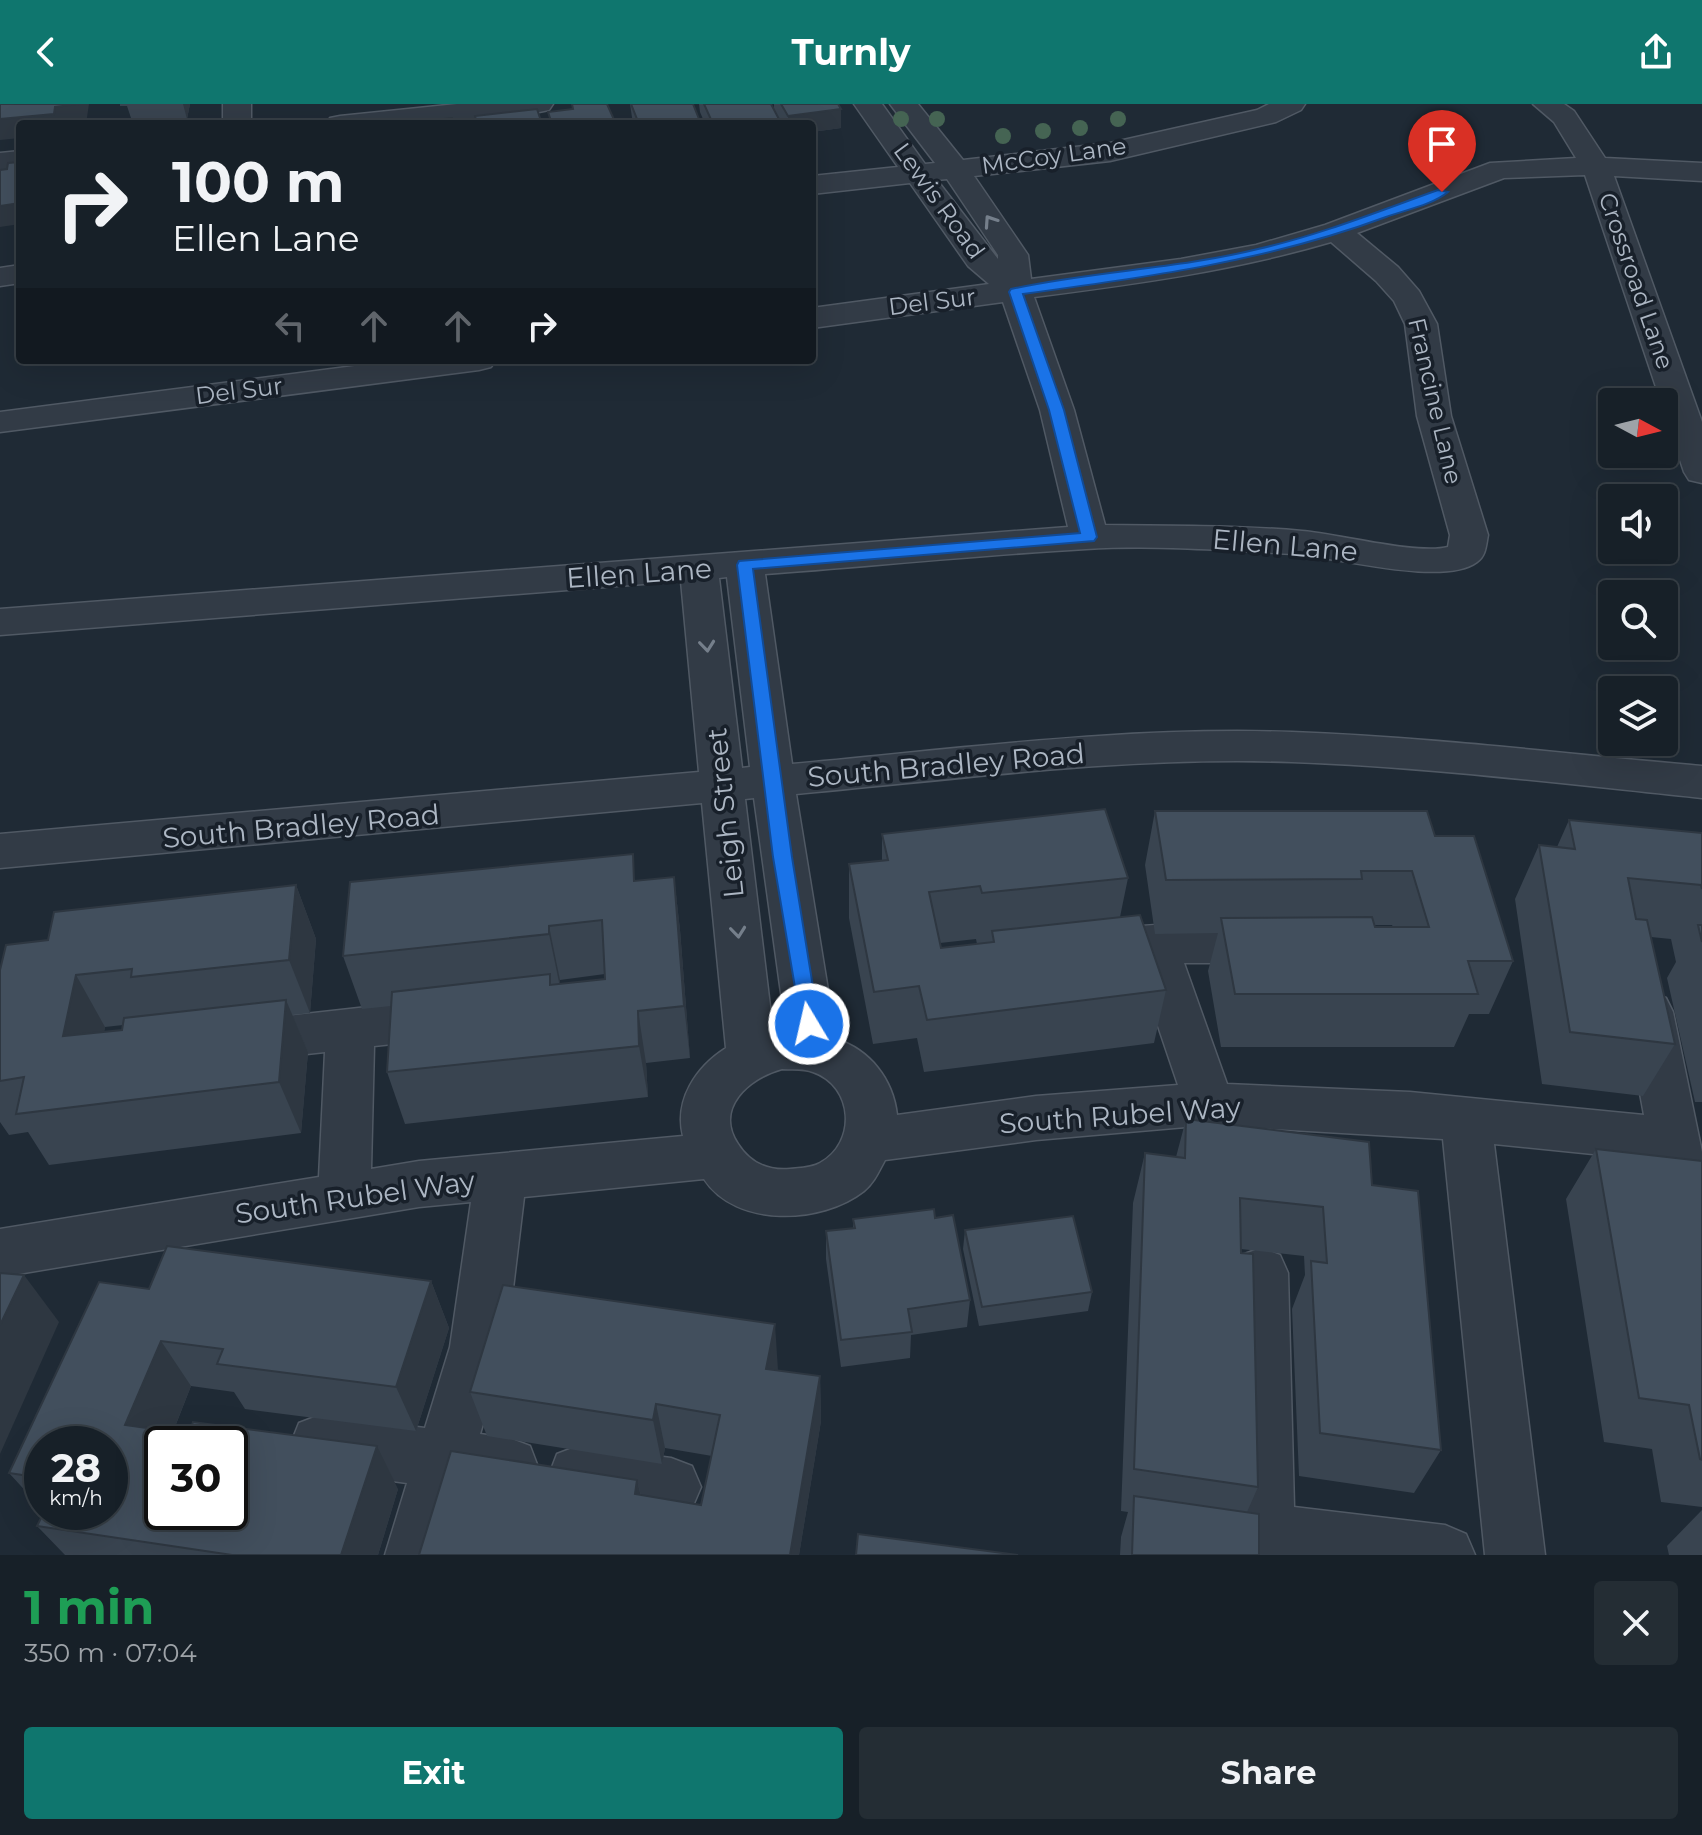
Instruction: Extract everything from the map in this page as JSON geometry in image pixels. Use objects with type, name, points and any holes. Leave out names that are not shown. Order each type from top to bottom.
[{"type":"street","points":[[380,120],[539,104]]},
{"type":"street","name":"Lewis Road","points":[[868,104],[979,259],[1016,292]]},
{"type":"street","name":"Lewis Road","points":[[904,104],[955,169],[1013,255],[1016,292],[1057,410],[1089,537]]},
{"type":"street","name":"McCoy Lane","points":[[816,185],[1110,152],[1266,116],[1291,104]]},
{"type":"street","name":"Crossroad Lane","points":[[1547,104],[1564,117],[1598,173],[1702,472]]},
{"type":"street","name":"Del Sur","points":[[816,317],[1016,292],[1260,253],[1336,231],[1469,182],[1598,173],[1702,172]]},
{"type":"street","name":"Del Sur","points":[[1598,173],[1702,187]]},
{"type":"street","name":"Francine Lane","points":[[1336,231],[1387,274],[1408,298],[1421,324],[1434,416],[1469,535],[1466,553]]},
{"type":"street","name":"Del Sur","points":[[0,422],[448,364]]},
{"type":"street","name":"Ellen Lane","points":[[0,622],[1089,537],[1224,538],[1305,543],[1381,555],[1450,561],[1466,553]]},
{"type":"street","name":"Leigh Street","points":[[745,565],[814,1051]]},
{"type":"street","name":"Leigh Street","points":[[699,568],[751,1057]]},
{"type":"street","name":"South Bradley Road","points":[[0,851],[1134,748],[1291,747],[1453,758],[1702,782]]},
{"type":"street","points":[[1049,956],[1154,944],[1310,946]]},
{"type":"street","points":[[1154,944],[1209,1104]]},
{"type":"street","points":[[1639,962],[1702,1284]]},
{"type":"street","points":[[197,1045],[486,1014]]},
{"type":"street","points":[[344,1196],[350,1029]]},
{"type":"street","points":[[782,1049],[814,1051],[842,1064],[863,1085],[874,1111],[871,1140],[855,1166],[829,1185],[797,1194],[763,1192],[734,1178],[713,1156],[705,1128],[709,1100],[726,1075],[751,1057],[782,1049]]},
{"type":"street","name":"South Rubel Way","points":[[871,1140],[1036,1118],[1209,1104],[1466,1120],[1674,1140]]},
{"type":"street","points":[[1466,1120],[1515,1555]]},
{"type":"street","name":"South Rubel Way","points":[[0,1253],[419,1184],[713,1156]]},
{"type":"street","points":[[415,1555],[478,1347],[501,1176]]},
{"type":"street","points":[[1261,1273],[1264,1544],[1445,1555]]},
{"type":"street","points":[[265,1436],[671,1487]]},
{"type":"building","points":[[0,104],[79,104],[55,107],[54,114],[0,119]]},
{"type":"building","points":[[572,104],[607,104],[614,120],[551,120],[548,112],[573,109]]},
{"type":"building","points":[[631,104],[693,104],[699,120],[637,120]]},
{"type":"building","points":[[704,104],[771,104],[779,120],[711,120]]},
{"type":"building","points":[[781,104],[838,104],[841,109],[788,116]]},
{"type":"building","points":[[537,109],[541,120],[476,120],[475,116]]},
{"type":"building","points":[[16,162],[16,204],[0,206],[0,170],[7,169],[8,163]]},
{"type":"building","points":[[1105,809],[1128,878],[982,893],[980,886],[929,892],[941,948],[994,942],[992,931],[1140,915],[1166,990],[927,1020],[919,986],[874,992],[849,864],[888,860],[882,834]]},
{"type":"building","points":[[1155,811],[1427,811],[1435,836],[1474,836],[1513,961],[1468,961],[1478,994],[1235,994],[1221,918],[1372,917],[1375,927],[1429,927],[1412,871],[1361,871],[1362,879],[1166,880]]},
{"type":"building","points":[[1569,820],[1702,833],[1702,889],[1701,885],[1628,878],[1636,919],[1647,920],[1675,1044],[1570,1032],[1539,845],[1575,849]]},
{"type":"building","points":[[633,854],[634,881],[674,877],[684,1006],[638,1011],[639,1046],[387,1072],[392,992],[550,974],[550,985],[605,979],[602,920],[549,926],[549,934],[343,956],[350,882]]},
{"type":"building","points":[[296,885],[289,960],[131,977],[132,969],[76,975],[63,1036],[122,1030],[124,1018],[286,1000],[279,1082],[16,1114],[24,1077],[0,1081],[0,970],[6,945],[48,940],[54,912]]},
{"type":"building","points":[[1186,1119],[1369,1142],[1372,1185],[1418,1191],[1441,1450],[1320,1433],[1311,1261],[1327,1263],[1323,1207],[1240,1198],[1241,1253],[1253,1254],[1258,1487],[1134,1469],[1145,1153],[1185,1158]]},
{"type":"building","points":[[1596,1149],[1702,1161],[1702,1460],[1689,1405],[1639,1398]]},
{"type":"building","points":[[934,1209],[935,1218],[953,1215],[970,1300],[908,1309],[912,1332],[841,1340],[826,1231],[855,1228],[853,1219]]},
{"type":"building","points":[[1073,1216],[1092,1292],[982,1307],[965,1230]]},
{"type":"building","points":[[167,1246],[431,1281],[396,1387],[217,1364],[223,1349],[161,1341],[125,1425],[144,1428],[144,1530],[248,1530],[248,1429],[377,1446],[341,1555],[232,1555],[64,1530],[128,1530],[128,1426],[31,1426],[99,1282],[149,1289]]},
{"type":"building","points":[[0,1273],[24,1275],[0,1325]]},
{"type":"building","points":[[503,1285],[775,1324],[766,1369],[820,1376],[790,1555],[419,1555],[451,1451],[637,1480],[635,1494],[701,1505],[720,1415],[656,1404],[653,1420],[470,1392]]},
{"type":"building","points":[[193,1422],[224,1426],[192,1426]]},
{"type":"building","points":[[24,1441],[24,1475],[9,1473]]},
{"type":"building","points":[[1134,1496],[1259,1514],[1259,1555],[1132,1555]]},
{"type":"building","points":[[858,1534],[1018,1555],[856,1555]]},
{"type":"route","points":[[809,1024],[783,857],[745,565],[1089,537],[1057,410],[1016,292],[1260,253],[1336,231],[1442,192]]}]
